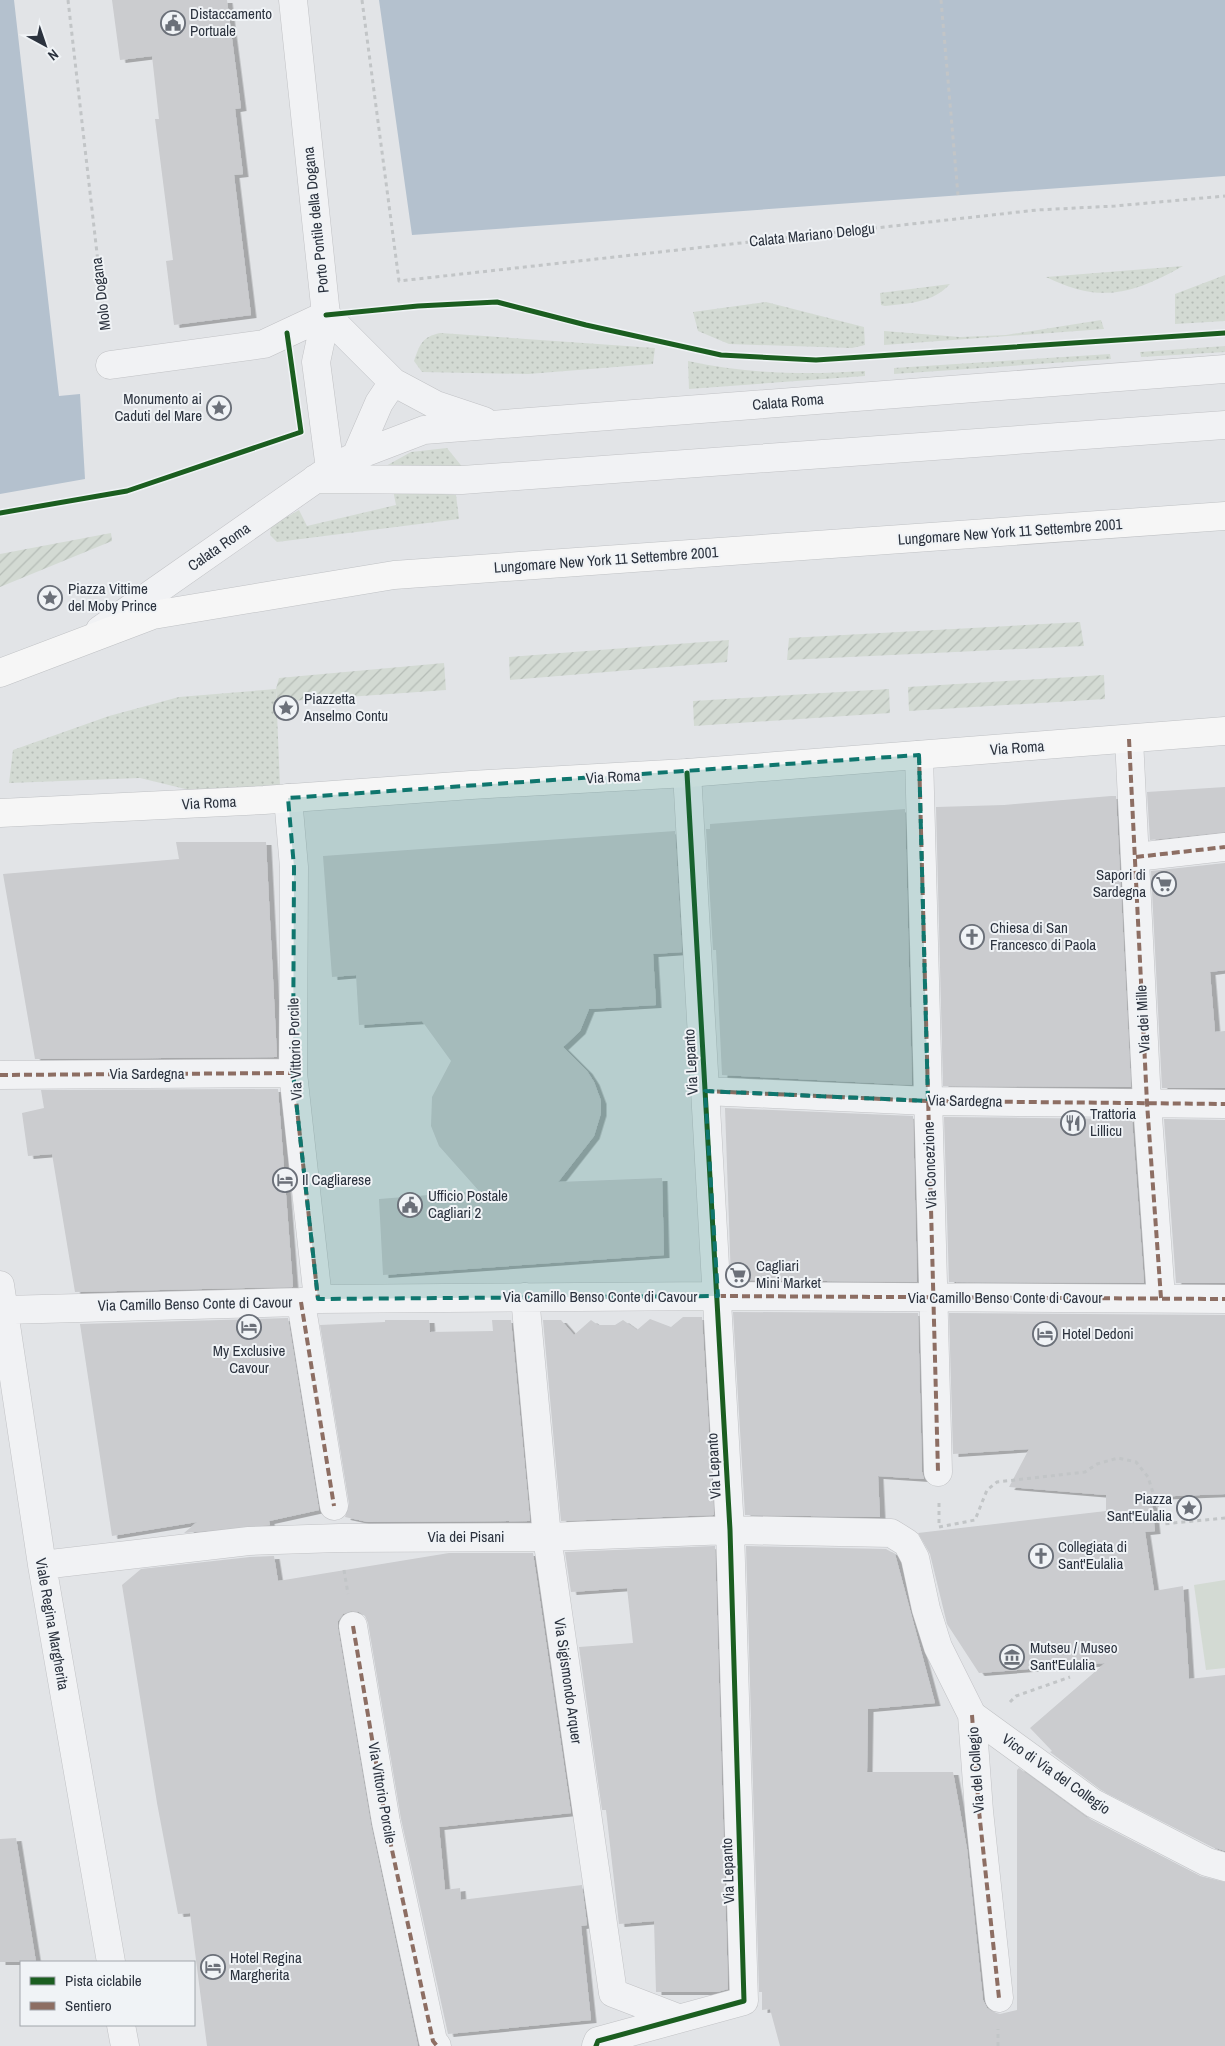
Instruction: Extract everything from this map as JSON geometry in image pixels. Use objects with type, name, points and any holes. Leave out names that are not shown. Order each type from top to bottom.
[{"type":"main road","name":"Lungomare New York 11 Settembre 2001","points":[[0,673],[152,616],[394,575],[1225,516]]},
{"type":"main road","name":"Via Roma","points":[[0,814],[688,773],[1225,731]]},
{"type":"street","name":"Porto Pontile della Dogana","points":[[293,0],[326,315],[316,362],[322,474]]},
{"type":"street","points":[[110,365],[264,344],[326,315],[393,382],[436,405],[495,425]]},
{"type":"street","name":"Calata Roma","points":[[84,641],[322,474],[356,456],[424,430],[1225,369]]},
{"type":"street","points":[[356,456],[379,403],[393,382]]},
{"type":"street","points":[[322,474],[462,480],[1225,425]]},
{"type":"street","name":"Via dei Mille","points":[[1129,739],[1147,1103],[1161,1298]]},
{"type":"street","name":"Via Concezione","points":[[919,755],[935,1299],[938,1472]]},
{"type":"street","name":"Via Lepanto","points":[[596,2046],[598,2041],[744,2001],[730,1530],[688,773]]},
{"type":"street","name":"Via Vittorio Porcile","points":[[288,798],[294,867],[293,1073],[310,1300],[334,1506]]},
{"type":"street","points":[[1136,857],[1225,846]]},
{"type":"street","name":"Via Sardegna","points":[[0,1074],[293,1073]]},
{"type":"street","name":"Via Sardegna","points":[[706,1091],[928,1101],[1225,1104]]},
{"type":"street","name":"Via Camillo Benso Conte di Cavour","points":[[2,1297],[310,1300],[718,1296],[935,1299],[1225,1298]]},
{"type":"street","name":"Viale Regina Margherita","points":[[2,1297],[42,1565],[111,1961]]},
{"type":"street","name":"Via Sigismondo Arquer","points":[[525,1297],[547,1537],[613,1993],[678,2018]]},
{"type":"street","name":"Via dei Pisani","points":[[42,1565],[249,1541],[339,1538],[547,1537],[730,1530],[891,1533]]},
{"type":"street","name":"Via del Collegio","points":[[891,1533],[907,1542],[915,1558],[926,1610],[938,1647],[979,1720],[979,1811],[999,1998]]},
{"type":"street","name":"Via Vittorio Porcile","points":[[353,1626],[386,1822],[433,2041],[437,2046]]},
{"type":"street","name":"Vico di Via del Collegio","points":[[979,1720],[1093,1803],[1207,1862],[1225,1867]]},
{"type":"street","points":[[121,2026],[125,2046]]},
{"type":"path","points":[[941,0],[958,195]]},
{"type":"path","points":[[891,1533],[976,1520],[987,1490],[997,1482],[1085,1472],[1097,1464],[1118,1458],[1136,1462],[1148,1476],[1163,1524],[1225,1518]]},
{"type":"path","points":[[938,1472],[939,1527]]},
{"type":"path","points":[[339,1538],[353,1626]]},
{"type":"path","points":[[979,1720],[1016,1696],[1070,1677]]},
{"type":"highlighted area","points":[[919,755],[928,1101],[705,1091],[718,1296],[318,1299],[293,1073],[294,867],[288,798]]},
{"type":"shaded area","points":[[1183,266],[1148,283],[1116,292],[1083,291],[1046,277]]},
{"type":"shaded area","points":[[1225,275],[1225,321],[1175,324],[1175,294]]},
{"type":"shaded area","points":[[950,284],[928,299],[903,304],[881,305],[880,293]]},
{"type":"shaded area","points":[[766,302],[864,327],[865,345],[852,348],[729,344],[698,331],[693,312]]},
{"type":"shaded area","points":[[1101,320],[1104,329],[884,345],[884,331],[960,337],[1006,335]]},
{"type":"shaded area","points":[[440,333],[655,348],[653,364],[528,374],[422,372],[414,361],[418,350],[425,339]]},
{"type":"shaded area","points":[[1225,346],[1225,352],[1141,357],[1140,352]]},
{"type":"shaded area","points":[[1110,354],[1111,359],[894,374],[894,368]]},
{"type":"shaded area","points":[[688,361],[754,371],[821,373],[865,371],[865,376],[689,389]]},
{"type":"shaded area","points":[[447,448],[464,469],[384,467],[411,452]]},
{"type":"shaded area","points":[[393,490],[456,495],[459,519],[277,542],[270,535],[271,526],[299,510],[307,526],[396,505]]},
{"type":"shaded area","points":[[111,533],[112,541],[0,587],[0,554]]},
{"type":"shaded area","points":[[1080,622],[1084,646],[787,660],[789,638]]},
{"type":"shaded area","points":[[729,640],[727,662],[510,680],[509,657]]},
{"type":"shaded area","points":[[444,663],[446,690],[277,702],[276,689],[279,678]]},
{"type":"shaded area","points":[[1104,675],[1105,699],[909,711],[908,687]]},
{"type":"shaded area","points":[[276,689],[280,786],[206,794],[140,778],[9,783],[13,750],[109,716],[179,697]]},
{"type":"shaded area","points":[[889,689],[890,713],[694,726],[693,701]]},
{"type":"shaded area","points":[[1225,1580],[1225,1668],[1206,1670],[1194,1585]]},
{"type":"water","points":[[0,0],[14,0],[59,396],[80,394],[85,479],[0,494]]},
{"type":"water","points":[[379,0],[1225,0],[1225,176],[412,235]]},
{"type":"building","points":[[112,0],[227,0],[241,108],[235,109],[243,174],[234,175],[251,315],[174,325],[166,261],[173,260],[155,119],[159,119],[152,56],[120,60]]},
{"type":"building","points":[[1225,787],[1225,832],[1150,840],[1147,792]]},
{"type":"building","points":[[1116,796],[1131,1087],[943,1086],[936,807],[1004,805]]},
{"type":"building","points":[[905,809],[912,1085],[722,1075],[716,950],[713,950],[706,829],[710,829],[710,824]]},
{"type":"building","points":[[675,831],[682,952],[653,954],[656,1005],[589,1009],[580,1031],[563,1047],[587,1071],[594,1082],[601,1101],[601,1113],[594,1136],[558,1182],[662,1178],[664,1255],[383,1275],[379,1199],[479,1191],[439,1146],[431,1126],[432,1097],[451,1061],[422,1021],[359,1025],[356,975],[332,977],[323,856]]},
{"type":"building","points":[[176,842],[266,842],[277,1057],[35,1059],[3,874],[179,859]]},
{"type":"building","points":[[1225,863],[1225,970],[1210,972],[1215,1032],[1225,1031],[1225,1088],[1162,1088],[1151,871]]},
{"type":"building","points":[[278,1089],[293,1287],[75,1292],[52,1154],[28,1156],[22,1113],[44,1108],[41,1090]]},
{"type":"building","points":[[725,1108],[913,1116],[917,1282],[731,1280]]},
{"type":"building","points":[[944,1117],[1132,1119],[1144,1283],[949,1282]]},
{"type":"building","points":[[1164,1119],[1225,1120],[1225,1283],[1176,1283]]},
{"type":"building","points":[[733,1312],[918,1313],[922,1472],[924,1479],[878,1476],[880,1517],[745,1515]]},
{"type":"building","points":[[949,1313],[1225,1315],[1225,1494],[1151,1497],[1155,1531],[1145,1532],[1154,1591],[1183,1586],[1189,1679],[1225,1675],[1225,1851],[1213,1847],[1101,1790],[1050,1752],[1052,1751],[1030,1728],[1105,1663],[979,1673],[947,1624],[930,1554],[918,1533],[1106,1511],[1106,1495],[1009,1487],[1029,1449],[953,1454]]},
{"type":"building","points":[[683,1317],[702,1317],[714,1515],[561,1521],[543,1320],[561,1320],[574,1335],[591,1320],[598,1325],[615,1325],[623,1320],[637,1330],[650,1319],[671,1327]]},
{"type":"building","points":[[288,1318],[319,1510],[269,1521],[270,1525],[184,1533],[197,1522],[112,1536],[80,1324]]},
{"type":"building","points":[[385,1320],[429,1320],[430,1332],[493,1331],[492,1320],[511,1320],[530,1521],[368,1522],[345,1517],[349,1504],[320,1325],[385,1322]]},
{"type":"building","points":[[715,1546],[728,1989],[717,1992],[656,1992],[654,1921],[619,1924],[606,1810],[602,1810],[579,1647],[633,1643],[627,1588],[571,1592],[565,1552]]},
{"type":"building","points":[[746,1546],[886,1549],[895,1554],[935,1703],[868,1709],[867,1772],[953,1772],[967,1849],[983,2000],[987,2008],[1000,2014],[1017,2010],[1017,1770],[1019,1768],[1086,1817],[1200,1876],[1225,1882],[1225,2046],[780,2046],[770,2009],[762,2010],[762,1992],[759,1992]]},
{"type":"building","points":[[449,1553],[533,1553],[571,1813],[439,1827],[445,1890],[460,1888],[461,1900],[582,1885],[587,1925],[581,1926],[591,2020],[448,2034],[401,1819],[368,1623],[365,1616],[359,1612],[351,1611],[343,1614],[338,1621],[338,1629],[371,1825],[418,2046],[207,2046],[190,1913],[178,1914],[157,1803],[122,1585],[141,1569],[250,1557],[274,1556],[278,1581]]},
{"type":"building","points":[[16,1838],[36,1961],[0,1962],[0,1839]]},
{"type":"marked path","points":[[1129,739],[1147,1103],[1161,1298]]},
{"type":"marked path","points":[[919,755],[938,1472]]},
{"type":"marked path","points":[[1136,857],[1225,847]]},
{"type":"marked path","points":[[0,1075],[293,1073],[318,1299]]},
{"type":"marked path","points":[[705,1091],[928,1101],[1225,1104]]},
{"type":"marked path","points":[[718,1296],[1225,1299]]},
{"type":"marked path","points":[[301,1302],[334,1506]]},
{"type":"marked path","points":[[353,1626],[386,1822],[433,2041],[437,2046]]},
{"type":"marked path","points":[[972,1715],[979,1811],[999,1998]]},
{"type":"cycle path","points":[[326,315],[418,306],[497,302],[586,325],[721,355],[816,360],[1225,333]]},
{"type":"cycle path","points":[[0,513],[127,491],[301,432],[287,333]]},
{"type":"cycle path","points":[[596,2046],[598,2041],[744,2001],[730,1530],[687,773]]},
{"type":"place","name":"Distaccamento Portuale","points":[[173,23]]},
{"type":"place","name":"Monumento ai Caduti del Mare","points":[[219,408]]},
{"type":"place","name":"Piazza Vittime del Moby Prince","points":[[50,598]]},
{"type":"place","name":"Piazzetta Anselmo Contu","points":[[286,708]]},
{"type":"place","name":"Sapori di Sardegna","points":[[1164,884]]},
{"type":"place","name":"Chiesa di San Francesco di Paola","points":[[972,937]]},
{"type":"place","name":"Trattoria Lillicu","points":[[1073,1123]]},
{"type":"place","name":"Il Cagliarese","points":[[285,1180]]},
{"type":"place","name":"Ufficio Postale Cagliari 2","points":[[410,1205]]},
{"type":"place","name":"Cagliari Mini Market","points":[[738,1275]]},
{"type":"place","name":"My Exclusive Cavour","points":[[249,1327]]},
{"type":"place","name":"Hotel Dedoni","points":[[1045,1334]]},
{"type":"place","name":"Piazza Sant'Eulalia","points":[[1189,1508]]},
{"type":"place","name":"Collegiata di Sant'Eulalia","points":[[1041,1556]]},
{"type":"place","name":"Mutseu / Museo Sant'Eulalia","points":[[1012,1657]]},
{"type":"place","name":"Hotel Regina Margherita","points":[[213,1967]]}]
